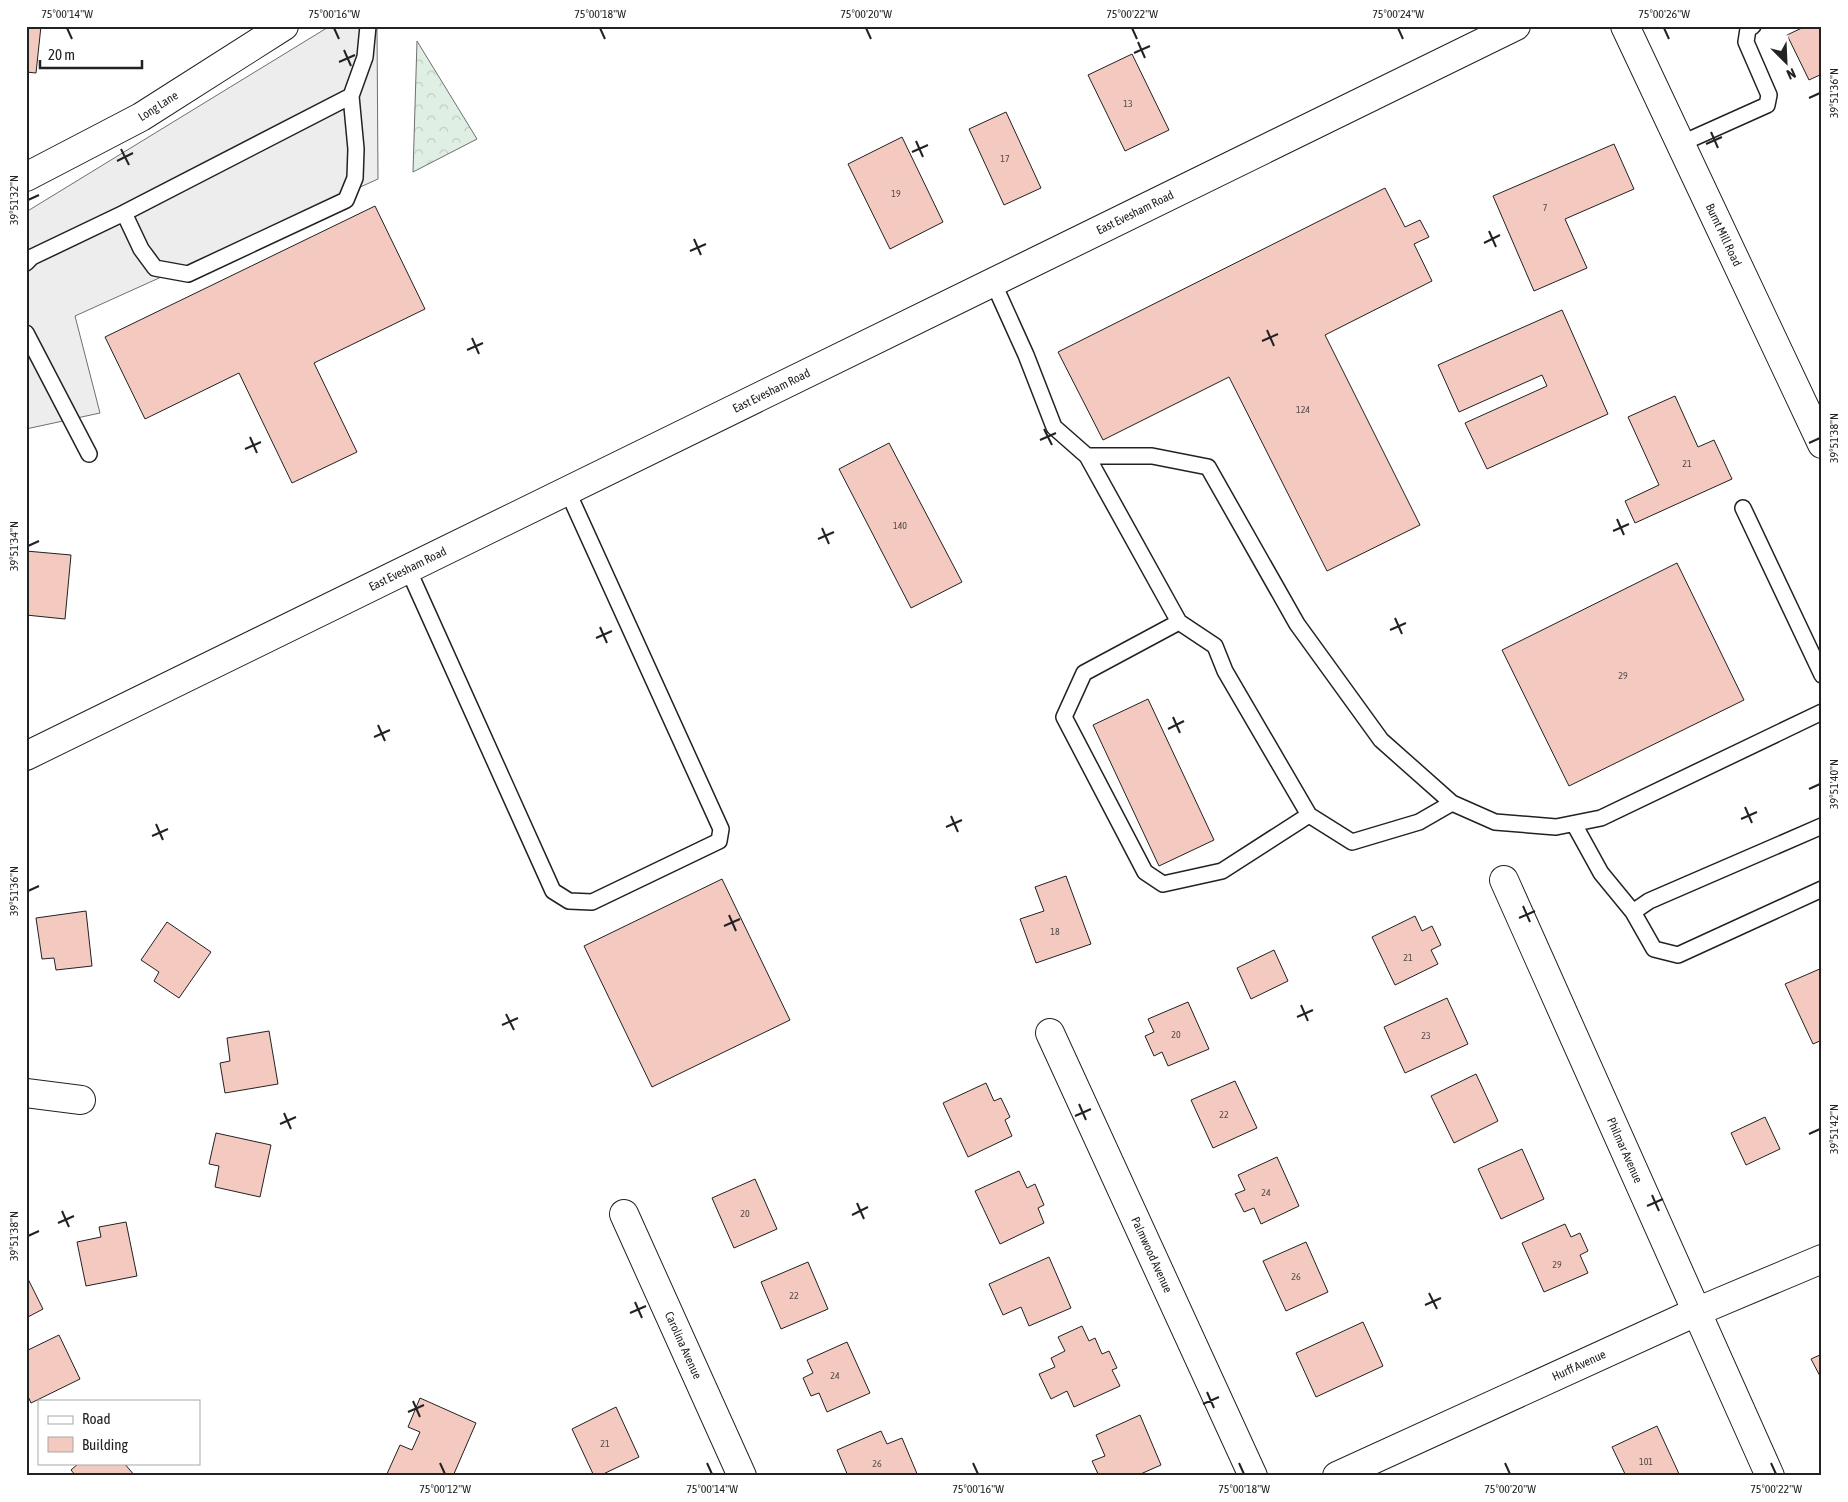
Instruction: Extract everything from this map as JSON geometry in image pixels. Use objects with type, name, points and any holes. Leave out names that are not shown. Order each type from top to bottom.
[{"type":"street","name":"Long Lane","points":[[26,177],[142,118],[284,26]]},
{"type":"street","name":"East Evesham Road","points":[[26,756],[1516,26]]},
{"type":"street","name":"Burnt Mill Road","points":[[1625,26],[1822,444]]},
{"type":"street","name":"Philmar Avenue","points":[[1504,880],[1770,1476]]},
{"type":"street","name":"Palmwood Avenue","points":[[1050,1033],[1253,1476]]},
{"type":"street","points":[[26,1093],[81,1100]]},
{"type":"street","name":"Carolina Avenue","points":[[624,1214],[742,1476]]},
{"type":"street","name":"Hurff Avenue","points":[[1337,1476],[1696,1312],[1822,1259]]},
{"type":"lane","points":[[124,213],[142,249],[155,268],[188,274],[346,200],[355,178],[356,149],[351,96],[365,56],[368,26]]},
{"type":"lane","points":[[1680,144],[1767,105],[1769,95],[1746,42],[1748,29],[1753,26]]},
{"type":"lane","points":[[26,262],[351,96]]},
{"type":"lane","points":[[993,282],[1026,355],[1054,427],[1087,456],[1180,622],[1215,646],[1225,671],[1309,815],[1352,842],[1419,822],[1452,803]]},
{"type":"lane","points":[[26,333],[89,454]]},
{"type":"lane","points":[[1087,456],[1152,456],[1208,467],[1297,624],[1381,740],[1452,803],[1495,822],[1556,827],[1602,818],[1822,712]]},
{"type":"lane","points":[[408,569],[553,891],[569,901],[592,902],[719,841],[721,828],[567,490]]},
{"type":"lane","points":[[1743,508],[1822,675]]},
{"type":"lane","points":[[1180,622],[1084,673],[1064,717],[1145,872],[1164,884],[1222,872],[1309,815]]},
{"type":"lane","points":[[1574,824],[1601,873],[1633,912],[1654,949],[1678,955],[1822,889]]},
{"type":"lane","points":[[1633,912],[1649,901],[1822,826]]},
{"type":"green space","points":[[417,41],[477,139],[413,172]]},
{"type":"shaded area","points":[[330,26],[377,26],[378,179],[75,316],[100,413],[26,429],[26,212]]},
{"type":"building","points":[[26,26],[41,26],[36,73],[26,72]]},
{"type":"building","points":[[1806,26],[1822,26],[1822,74],[1809,80],[1787,35]]},
{"type":"building","points":[[1132,54],[1169,130],[1125,151],[1088,75]]},
{"type":"building","points":[[1006,112],[1041,188],[1004,205],[969,129]]},
{"type":"building","points":[[902,137],[943,222],[890,249],[848,164]]},
{"type":"building","points":[[1614,144],[1634,189],[1565,219],[1587,268],[1534,291],[1493,196]]},
{"type":"building","points":[[1385,188],[1405,227],[1420,220],[1429,237],[1414,244],[1432,281],[1325,335],[1420,525],[1327,571],[1229,377],[1103,440],[1058,352]]},
{"type":"building","points":[[375,206],[425,309],[314,363],[357,452],[292,483],[239,373],[145,419],[105,337]]},
{"type":"building","points":[[1562,310],[1608,414],[1487,469],[1465,423],[1547,386],[1542,375],[1459,412],[1438,365]]},
{"type":"building","points":[[1675,396],[1698,447],[1714,440],[1732,479],[1635,523],[1625,501],[1659,485],[1628,417]]},
{"type":"building","points":[[889,443],[962,582],[911,608],[839,469]]},
{"type":"building","points":[[26,551],[71,555],[65,619],[26,615]]},
{"type":"building","points":[[1677,563],[1744,700],[1569,786],[1502,650]]},
{"type":"building","points":[[1148,699],[1214,840],[1159,866],[1093,725]]},
{"type":"building","points":[[1066,876],[1091,944],[1036,963],[1020,919],[1044,911],[1035,887]]},
{"type":"building","points":[[722,879],[790,1020],[652,1087],[584,946]]},
{"type":"building","points":[[86,911],[92,966],[56,970],[54,958],[42,959],[36,918]]},
{"type":"building","points":[[1415,916],[1422,931],[1432,926],[1441,945],[1431,950],[1438,964],[1395,985],[1372,937]]},
{"type":"building","points":[[167,922],[211,952],[179,998],[154,981],[159,972],[141,960]]},
{"type":"building","points":[[1274,950],[1288,981],[1251,999],[1237,968]]},
{"type":"building","points":[[1822,968],[1822,1040],[1813,1044],[1785,984]]},
{"type":"building","points":[[1447,998],[1468,1044],[1405,1073],[1384,1027]]},
{"type":"building","points":[[1188,1002],[1209,1049],[1168,1066],[1162,1052],[1154,1056],[1145,1036],[1154,1032],[1148,1019]]},
{"type":"building","points":[[269,1031],[278,1084],[225,1093],[220,1063],[230,1061],[227,1038]]},
{"type":"building","points":[[1476,1074],[1498,1121],[1454,1143],[1431,1096]]},
{"type":"building","points":[[1235,1081],[1257,1128],[1213,1148],[1191,1100]]},
{"type":"building","points":[[986,1083],[994,1101],[1001,1098],[1010,1117],[1005,1120],[1012,1136],[968,1157],[943,1103]]},
{"type":"building","points":[[1765,1117],[1780,1149],[1746,1165],[1731,1133]]},
{"type":"building","points":[[216,1133],[271,1145],[260,1197],[215,1187],[219,1166],[209,1164]]},
{"type":"building","points":[[1522,1149],[1544,1199],[1501,1219],[1478,1169]]},
{"type":"building","points":[[1277,1157],[1299,1206],[1261,1224],[1254,1208],[1244,1212],[1235,1194],[1245,1190],[1238,1175]]},
{"type":"building","points":[[1019,1171],[1027,1188],[1035,1184],[1044,1205],[1038,1208],[1044,1223],[1000,1244],[975,1191]]},
{"type":"building","points":[[755,1179],[777,1229],[734,1248],[712,1198]]},
{"type":"building","points":[[126,1222],[137,1276],[86,1286],[77,1242],[101,1237],[99,1227]]},
{"type":"building","points":[[1565,1224],[1571,1237],[1580,1233],[1588,1251],[1580,1255],[1588,1273],[1544,1292],[1522,1243]]},
{"type":"building","points":[[1306,1242],[1328,1292],[1286,1311],[1263,1261]]},
{"type":"building","points":[[1049,1257],[1071,1308],[1029,1326],[1021,1307],[1003,1315],[989,1284]]},
{"type":"building","points":[[808,1262],[828,1309],[781,1329],[761,1282]]},
{"type":"building","points":[[26,1275],[43,1309],[26,1318]]},
{"type":"building","points":[[1363,1322],[1383,1366],[1316,1397],[1296,1353]]},
{"type":"building","points":[[1082,1326],[1089,1341],[1095,1338],[1102,1354],[1109,1351],[1117,1368],[1112,1370],[1120,1386],[1074,1407],[1067,1391],[1051,1399],[1039,1374],[1055,1367],[1051,1358],[1065,1351],[1058,1337]]},
{"type":"building","points":[[59,1335],[80,1379],[31,1403],[26,1392],[26,1351]]},
{"type":"building","points":[[847,1342],[870,1393],[827,1412],[819,1393],[811,1396],[803,1378],[813,1373],[807,1360]]},
{"type":"building","points":[[1822,1354],[1822,1380],[1811,1359]]},
{"type":"building","points":[[420,1398],[476,1423],[453,1476],[386,1476],[400,1445],[412,1450],[420,1432],[408,1427]]},
{"type":"building","points":[[616,1407],[639,1457],[599,1476],[594,1476],[572,1429]]},
{"type":"building","points":[[1140,1415],[1161,1465],[1136,1476],[1099,1476],[1092,1461],[1105,1456],[1096,1435]]},
{"type":"building","points":[[1657,1426],[1680,1476],[1626,1476],[1612,1447]]},
{"type":"building","points":[[881,1431],[887,1444],[902,1438],[918,1476],[848,1476],[837,1450]]},
{"type":"building","points":[[78,1464],[125,1464],[135,1476],[76,1476],[71,1470]]}]
